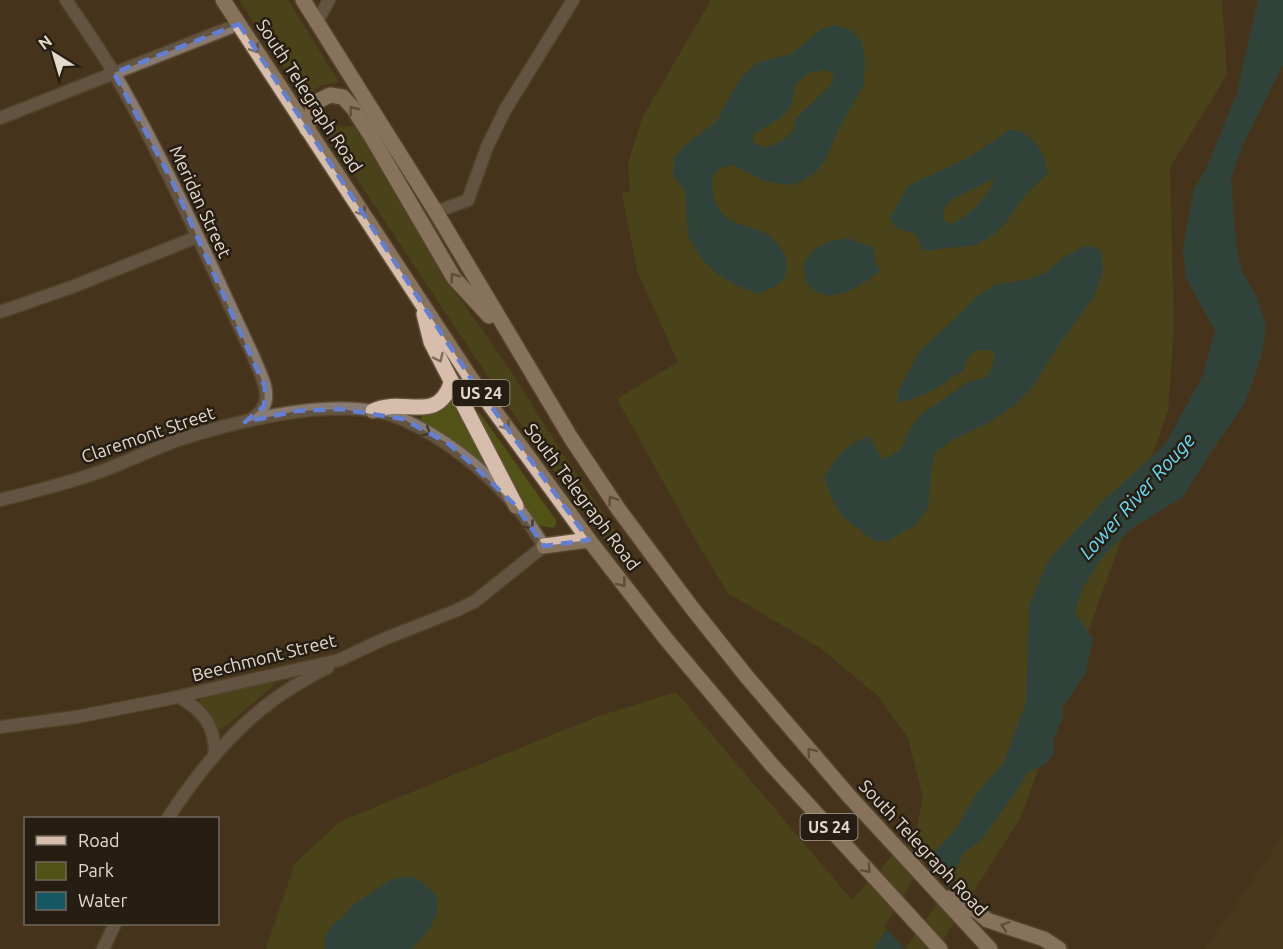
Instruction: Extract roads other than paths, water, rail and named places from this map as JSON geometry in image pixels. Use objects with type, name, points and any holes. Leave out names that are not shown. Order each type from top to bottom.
[{"type":"main road","name":"South Telegraph Road","points":[[223,0],[472,380],[589,540],[666,639],[771,764],[940,949]]},
{"type":"main road","name":"South Telegraph Road","points":[[303,0],[436,212],[577,447],[619,510],[692,608],[805,745],[907,861],[942,895],[990,949]]},
{"type":"main road","points":[[307,129],[313,108],[321,100],[330,95],[343,97],[371,136],[454,278],[508,335]]},
{"type":"main road","points":[[422,302],[431,342],[516,506]]},
{"type":"main road","points":[[373,411],[389,406],[431,407],[444,399],[451,383]]},
{"type":"main road","points":[[544,546],[589,540]]},
{"type":"main road","points":[[942,895],[978,912],[987,920],[1044,939],[1059,949]]},
{"type":"main road","points":[[924,932],[929,949]]},
{"type":"street","name":"Meridan Street","points":[[66,0],[114,73],[172,181],[254,358],[267,399],[257,415],[245,423]]},
{"type":"street","points":[[317,22],[329,0]]},
{"type":"street","points":[[436,212],[468,200],[505,110],[573,0]]},
{"type":"street","points":[[0,118],[238,24]]},
{"type":"street","points":[[0,312],[72,287],[197,237]]},
{"type":"street","name":"Claremont Street","points":[[0,500],[96,473],[180,440],[245,423],[296,411],[341,409],[373,411],[403,419],[448,444],[516,506],[544,546]]},
{"type":"street","name":"Beechmont Street","points":[[0,727],[76,717],[179,697],[339,660],[474,602],[544,546]]},
{"type":"street","points":[[169,817],[185,792],[237,732],[271,702],[339,660]]},
{"type":"street","points":[[179,697],[192,704],[207,720],[215,738],[215,755]]},
{"type":"street","points":[[103,949],[115,925]]},
{"type":"water","name":"Lower River Rouge","points":[[1258,0],[1283,0],[1283,65],[1244,142],[1231,179],[1237,253],[1243,273],[1257,298],[1266,325],[1261,356],[1247,397],[1183,497],[1132,528],[1105,554],[1084,586],[1075,612],[1093,639],[1085,674],[1062,708],[1063,717],[1053,741],[1054,753],[1047,763],[1026,774],[982,839],[963,854],[953,876],[903,949],[874,949],[932,854],[955,831],[974,797],[1004,762],[1026,702],[1029,606],[1046,565],[1106,498],[1165,445],[1203,375],[1215,331],[1186,278],[1183,249],[1194,189],[1205,172],[1237,93]]},
{"type":"water","points":[[836,25],[852,31],[862,42],[865,61],[864,84],[838,131],[825,161],[815,173],[794,185],[767,182],[733,165],[721,168],[713,175],[713,196],[723,214],[732,221],[771,237],[785,256],[787,263],[784,278],[779,284],[758,294],[717,274],[702,259],[688,236],[685,192],[673,175],[674,158],[683,147],[717,121],[745,73],[757,63],[791,54],[822,29]],"holes":[[[825,70],[834,74],[831,85],[797,117],[794,130],[782,141],[765,148],[753,142],[753,135],[783,116],[790,108],[796,84],[809,73]]]},
{"type":"water","points":[[1011,129],[1026,134],[1037,144],[1044,157],[1048,173],[1025,195],[1005,224],[993,235],[976,245],[923,251],[916,234],[896,228],[890,218],[909,185],[966,159]],"holes":[[[995,178],[977,206],[950,224],[944,220],[943,211],[950,201]]]},
{"type":"water","points":[[848,238],[874,248],[875,261],[880,271],[841,294],[824,294],[811,288],[805,279],[804,262],[823,244]]},
{"type":"water","points":[[1086,245],[1101,250],[1103,272],[1093,298],[1057,347],[1035,384],[1014,406],[936,451],[932,465],[928,508],[915,525],[888,541],[874,541],[844,518],[832,499],[824,478],[842,452],[869,436],[883,460],[901,449],[911,427],[922,414],[968,382],[987,377],[994,361],[994,352],[982,350],[973,353],[967,360],[963,372],[929,392],[898,403],[898,392],[919,352],[977,296],[997,284],[1026,280],[1045,273],[1064,257]]},
{"type":"water","points":[[414,877],[420,880],[433,892],[437,902],[432,925],[411,949],[325,949],[324,939],[330,927],[353,905],[390,880]]}]
